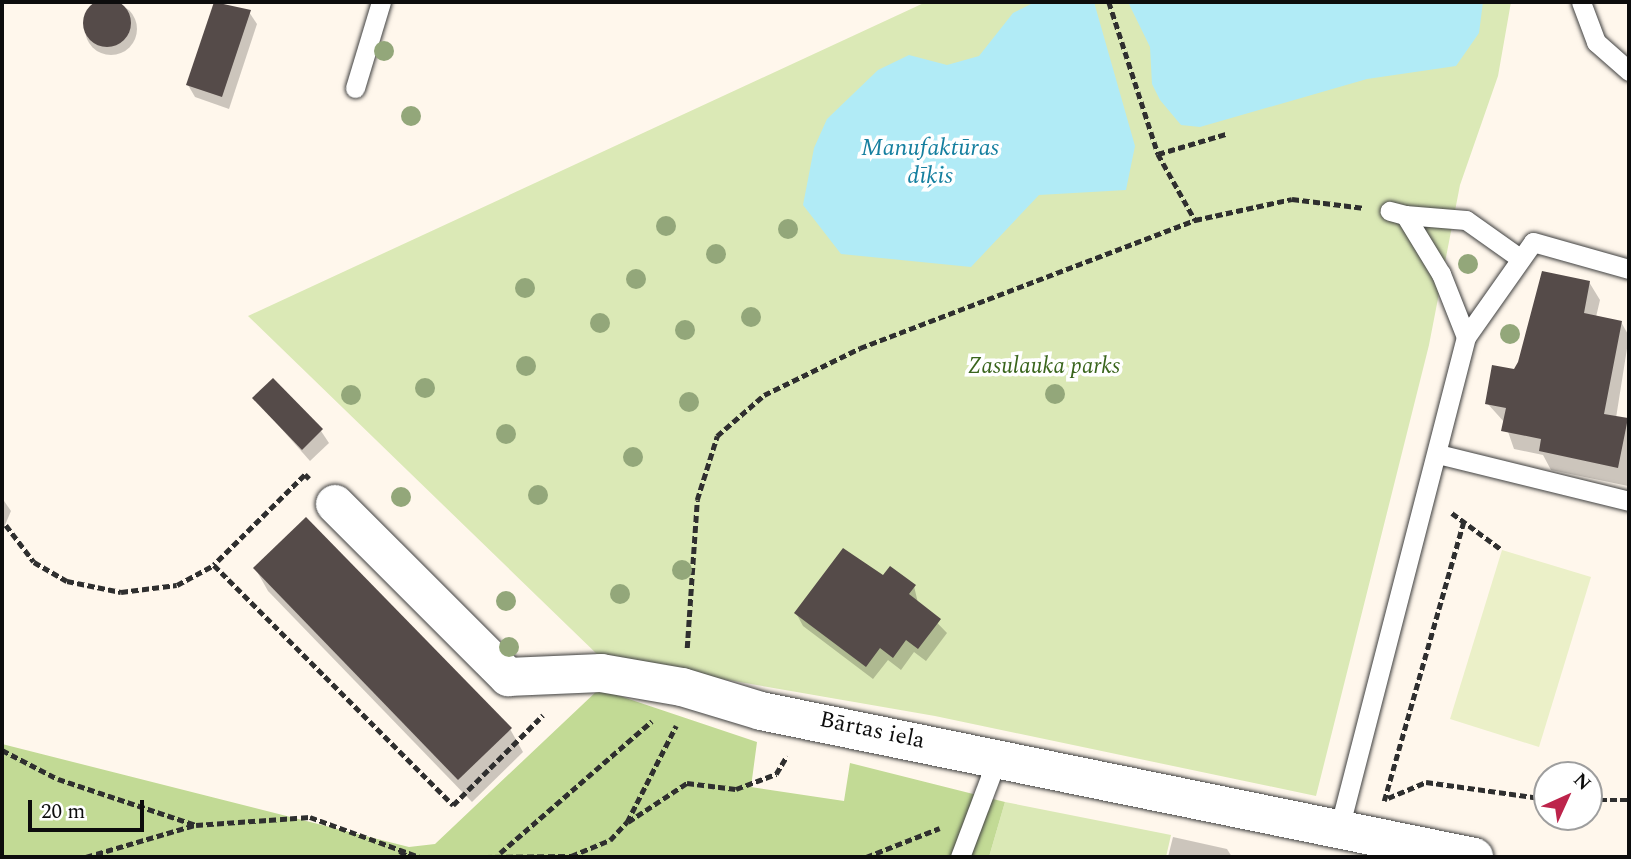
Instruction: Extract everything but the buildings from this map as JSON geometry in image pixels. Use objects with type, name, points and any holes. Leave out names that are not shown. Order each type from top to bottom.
[{"type":"street","points":[[335,504],[508,677]]},
{"type":"street","name":"Bārtas iela","points":[[508,677],[601,673],[997,759],[1358,831],[1474,857]]},
{"type":"lane","points":[[355,88],[381,2]]},
{"type":"lane","points":[[1581,2],[1596,42],[1629,71]]},
{"type":"lane","points":[[1397,213],[1466,220],[1521,259]]},
{"type":"lane","points":[[1397,213],[1441,274],[1466,337]]},
{"type":"lane","points":[[1358,831],[1427,498],[1466,337],[1533,242],[1629,269]]},
{"type":"lane","points":[[1438,454],[1629,501]]},
{"type":"lane","points":[[960,857],[997,759]]},
{"type":"path","points":[[1109,2],[1158,154],[1195,220]]},
{"type":"path","points":[[1158,154],[1226,134]]},
{"type":"path","points":[[627,822],[675,733],[681,692],[697,500],[717,436],[764,395],[860,348],[1195,220],[1292,199],[1397,213]]},
{"type":"path","points":[[6,525],[34,562],[66,581],[121,592],[177,585],[214,565],[305,475],[335,504]]},
{"type":"path","points":[[1427,498],[1464,520],[1502,550]]},
{"type":"path","points":[[1358,831],[1464,520]]},
{"type":"path","points":[[214,565],[453,805],[544,713],[508,677]]},
{"type":"path","points":[[499,853],[681,692]]},
{"type":"path","points":[[485,857],[499,853],[572,857],[610,840],[627,822],[687,783],[736,789],[776,774],[812,719]]},
{"type":"path","points":[[2,750],[58,779],[196,825]]},
{"type":"path","points":[[1358,831],[1426,782],[1533,797]]},
{"type":"path","points":[[1603,800],[1629,800]]},
{"type":"path","points":[[866,857],[975,814]]},
{"type":"path","points":[[86,857],[196,825],[310,817],[420,857]]},
{"type":"path","points":[[394,846],[409,857]]},
{"type":"green space","name":"Zasulauka parks","points":[[926,2],[1511,2],[1498,76],[1460,185],[1429,345],[1316,796],[935,716],[601,658],[248,316]]},
{"type":"green space","points":[[1502,550],[1591,577],[1539,747],[1450,719]]},
{"type":"green space","points":[[599,689],[757,742],[751,787],[844,801],[850,763],[1005,802],[989,857],[2,857],[2,744],[409,847],[435,844]]},
{"type":"green space","points":[[1005,802],[1171,835],[1166,857],[989,857]]},
{"type":"water","name":"Manufaktūras dīķis","points":[[1035,2],[1094,2],[1135,146],[1126,190],[1039,195],[971,267],[841,254],[803,205],[814,148],[827,119],[878,70],[909,55],[947,65],[979,56],[1013,13]]},
{"type":"water","points":[[1128,2],[1483,2],[1479,33],[1456,66],[1367,79],[1200,127],[1181,125],[1160,100],[1152,84],[1150,47]]}]
